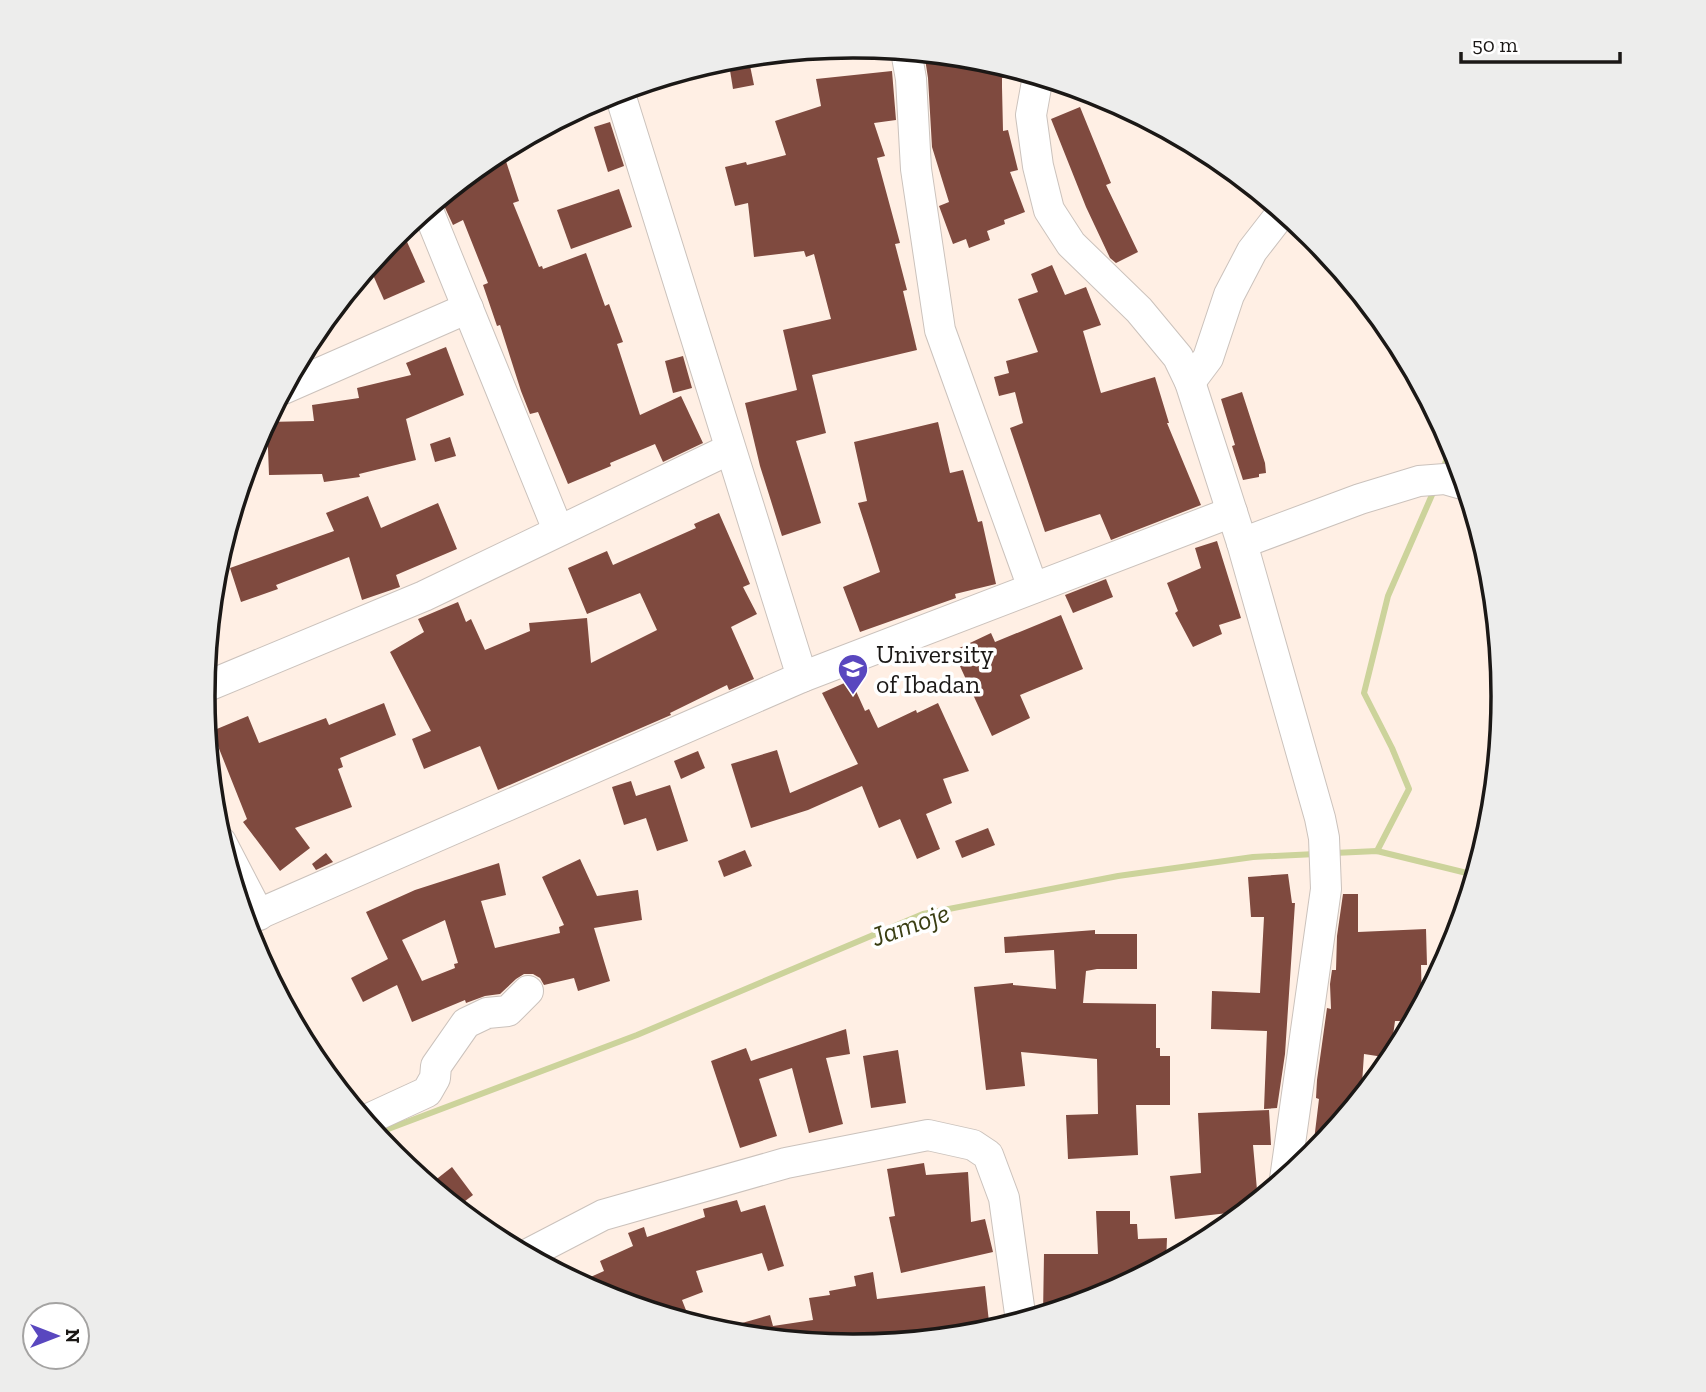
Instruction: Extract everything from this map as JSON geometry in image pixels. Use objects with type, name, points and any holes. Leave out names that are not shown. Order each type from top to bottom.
[{"type":"street","points":[[908,60],[916,169],[940,330],[1033,588]]},
{"type":"street","points":[[1036,85],[1031,115],[1038,166],[1049,210],[1071,244],[1139,310],[1178,357],[1190,382],[1242,543],[1322,828],[1326,889],[1287,1163]]},
{"type":"street","points":[[622,101],[802,677]]},
{"type":"street","points":[[431,217],[558,530]]},
{"type":"street","points":[[1190,382],[1208,358],[1229,295],[1252,251],[1277,219]]},
{"type":"street","points":[[297,383],[468,308]]},
{"type":"street","points":[[215,683],[424,596],[730,449]]},
{"type":"street","points":[[1242,543],[1360,499],[1419,481],[1445,479],[1454,481]]},
{"type":"street","points":[[255,917],[802,677],[1232,512]]},
{"type":"street","points":[[373,1117],[427,1092],[435,1078],[436,1066],[466,1023],[487,1013],[508,1011],[528,991]]},
{"type":"street","points":[[536,1250],[603,1215],[786,1163],[928,1135],[972,1145],[988,1155],[1004,1198],[1020,1312]]},
{"type":"shaded area","name":"University of Ibadan","points":[[811,59],[895,59],[936,63],[1018,79],[1058,92],[1097,106],[1172,143],[1208,165],[1274,216],[1333,275],[1359,307],[1384,341],[1425,414],[1443,452],[1470,531],[1486,613],[1490,654],[1490,738],[1486,779],[1470,861],[1457,901],[1443,940],[1406,1015],[1384,1051],[1333,1117],[1274,1176],[1242,1202],[1208,1227],[1135,1268],[1097,1286],[1018,1313],[936,1329],[895,1333],[811,1333],[770,1329],[688,1313],[648,1300],[609,1286],[534,1249],[498,1227],[432,1176],[373,1117],[347,1085],[322,1051],[281,978],[263,940],[236,861],[220,779],[216,738],[216,654],[220,613],[236,531],[249,491],[263,452],[300,377],[322,341],[373,275],[432,216],[464,190],[498,165],[571,124],[609,106],[688,79],[770,63]]},
{"type":"building","points":[[926,62],[1011,77],[1002,78],[1003,131],[1008,130],[1018,170],[1010,172],[1025,212],[1004,220],[1005,224],[987,231],[990,240],[969,248],[966,239],[953,244],[939,206],[949,202],[932,147]]},
{"type":"building","points":[[750,66],[754,85],[733,89],[730,70]]},
{"type":"building","points":[[892,71],[896,120],[874,123],[885,156],[877,158],[900,243],[895,244],[907,290],[903,291],[917,350],[812,375],[826,433],[796,441],[821,523],[782,536],[760,466],[745,403],[797,390],[783,330],[831,319],[814,254],[806,257],[804,251],[754,257],[748,203],[735,206],[725,167],[746,162],[747,165],[786,155],[775,121],[821,106],[816,79]]},
{"type":"building","points":[[1080,107],[1111,183],[1106,185],[1138,252],[1116,263],[1110,258],[1086,207],[1051,119]]},
{"type":"building","points":[[610,122],[624,166],[608,172],[594,127]]},
{"type":"building","points":[[506,160],[519,201],[513,203],[539,267],[542,266],[543,269],[586,253],[605,306],[609,304],[623,342],[617,344],[640,415],[681,396],[703,443],[663,462],[655,444],[568,484],[538,412],[530,414],[500,325],[497,326],[483,285],[488,283],[463,220],[453,225],[444,206]]},
{"type":"building","points":[[619,189],[632,227],[571,249],[557,210]]},
{"type":"building","points":[[407,241],[425,282],[384,300],[373,275]]},
{"type":"building","points":[[1052,265],[1065,295],[1086,287],[1101,325],[1083,331],[1101,393],[1155,377],[1167,423],[1201,505],[1111,540],[1100,514],[1045,532],[1010,428],[1023,423],[1015,392],[999,396],[994,377],[1009,373],[1006,361],[1038,352],[1018,299],[1038,292],[1031,274]]},
{"type":"building","points":[[446,347],[464,395],[406,419],[416,460],[359,474],[360,477],[324,482],[322,474],[269,475],[268,442],[277,422],[314,421],[312,405],[359,398],[357,388],[411,375],[406,363]]},
{"type":"building","points":[[683,356],[692,388],[673,393],[665,361]]},
{"type":"building","points":[[1242,392],[1266,473],[1243,480],[1221,399]]},
{"type":"building","points":[[938,422],[950,473],[963,470],[978,522],[982,521],[996,584],[955,594],[956,598],[860,632],[843,587],[880,572],[858,503],[867,501],[854,442]]},
{"type":"building","points":[[450,437],[456,456],[435,462],[430,444]]},
{"type":"building","points":[[368,496],[381,528],[438,503],[457,549],[396,575],[400,587],[362,600],[349,557],[276,585],[278,589],[241,602],[230,568],[334,531],[326,513]]},
{"type":"building","points":[[719,513],[750,584],[743,587],[757,614],[731,627],[754,679],[729,690],[727,685],[670,713],[671,715],[498,790],[480,746],[424,769],[412,739],[431,731],[390,652],[424,632],[418,619],[458,602],[466,622],[471,619],[485,650],[530,631],[529,623],[587,618],[591,663],[657,630],[640,593],[587,614],[568,568],[607,551],[613,565],[696,528],[694,524]]},
{"type":"building","points":[[1217,541],[1241,618],[1219,625],[1222,634],[1193,647],[1175,613],[1178,611],[1167,583],[1201,568],[1195,548]]},
{"type":"building","points":[[1106,579],[1113,597],[1073,613],[1065,595]]},
{"type":"building","points":[[1061,615],[1083,669],[1020,695],[1030,718],[992,736],[953,651],[991,633],[995,642]]},
{"type":"building","points":[[851,680],[865,711],[869,709],[878,728],[938,703],[969,771],[943,779],[952,803],[926,814],[940,849],[917,859],[900,819],[879,828],[862,786],[808,810],[751,828],[731,764],[777,750],[790,793],[858,764],[822,693]]},
{"type":"building","points":[[384,703],[396,735],[340,758],[343,767],[338,769],[352,807],[295,828],[310,848],[280,871],[243,822],[247,819],[216,742],[216,729],[248,716],[259,743],[326,718],[329,725]]},
{"type":"building","points":[[698,751],[705,768],[681,779],[674,761]]},
{"type":"building","points":[[631,781],[636,796],[670,785],[688,841],[657,851],[646,818],[624,825],[612,787]]},
{"type":"building","points":[[988,828],[995,845],[962,858],[955,841]]},
{"type":"building","points":[[745,850],[752,866],[724,877],[718,861]]},
{"type":"building","points":[[326,853],[333,862],[316,870],[312,864]]},
{"type":"building","points":[[580,859],[597,896],[638,890],[642,920],[594,928],[610,981],[578,991],[574,978],[544,985],[540,978],[533,974],[524,974],[500,994],[466,1003],[465,1000],[412,1022],[397,985],[363,1002],[351,978],[388,959],[366,912],[415,890],[499,863],[506,895],[481,901],[495,948],[560,933],[559,927],[564,925],[542,877]],"holes":[[[445,920],[458,963],[454,964],[455,968],[422,981],[402,940]]]},
{"type":"building","points":[[1288,874],[1292,903],[1295,903],[1285,1054],[1277,1108],[1264,1109],[1267,1031],[1211,1029],[1212,991],[1260,993],[1264,917],[1251,917],[1248,877]]},
{"type":"building","points":[[1343,894],[1358,894],[1358,932],[1426,929],[1427,965],[1421,965],[1421,985],[1402,1021],[1395,1021],[1393,1036],[1384,1051],[1380,1056],[1364,1054],[1362,1081],[1315,1136],[1319,1099],[1316,1098],[1317,1080],[1327,1008],[1331,1009],[1330,984],[1332,970],[1336,970],[1337,936]]},
{"type":"building","points":[[1095,930],[1095,934],[1137,934],[1137,969],[1086,971],[1083,1003],[1156,1004],[1156,1048],[1160,1048],[1160,1056],[1170,1056],[1170,1105],[1136,1105],[1138,1155],[1068,1159],[1066,1115],[1098,1114],[1097,1059],[1021,1052],[1025,1086],[986,1090],[974,987],[1013,983],[1056,989],[1054,950],[1005,953],[1004,937]]},
{"type":"building","points":[[846,1029],[850,1054],[826,1058],[843,1124],[809,1133],[792,1068],[759,1079],[777,1136],[740,1148],[711,1061],[746,1048],[751,1061]]},
{"type":"building","points":[[898,1050],[906,1103],[871,1108],[863,1056]]},
{"type":"building","points":[[1269,1110],[1271,1145],[1253,1145],[1257,1190],[1242,1202],[1227,1213],[1175,1219],[1170,1176],[1201,1173],[1198,1113]]},
{"type":"building","points":[[924,1163],[926,1175],[968,1172],[971,1222],[985,1219],[993,1252],[901,1273],[889,1217],[895,1216],[887,1169]]},
{"type":"building","points":[[452,1167],[473,1195],[464,1202],[436,1179]]},
{"type":"building","points":[[737,1200],[741,1212],[765,1205],[784,1266],[768,1271],[762,1253],[696,1271],[703,1292],[682,1300],[687,1313],[590,1277],[604,1271],[600,1261],[633,1246],[628,1233],[644,1227],[647,1237],[705,1217],[703,1209]]},
{"type":"building","points":[[1096,1211],[1130,1211],[1130,1224],[1137,1224],[1138,1239],[1167,1238],[1166,1252],[1097,1286],[1043,1305],[1044,1254],[1098,1254]]},
{"type":"building","points":[[873,1272],[877,1299],[985,1286],[989,1320],[936,1329],[853,1334],[811,1333],[742,1324],[770,1315],[773,1326],[813,1320],[809,1298],[830,1295],[829,1291],[856,1286],[854,1276]]},
{"type":"waterway","points":[[1442,472],[1446,461]]},
{"type":"waterway","points":[[1377,851],[1409,789],[1364,693],[1388,596],[1435,488]]},
{"type":"waterway","name":"Jamoje","points":[[1334,853],[1377,851],[1466,873]]},
{"type":"waterway","name":"Jamoje","points":[[386,1130],[637,1035],[923,914],[1118,876],[1253,857],[1316,854]]},
{"type":"place","name":"University of Ibadan","points":[[853,696]]}]
